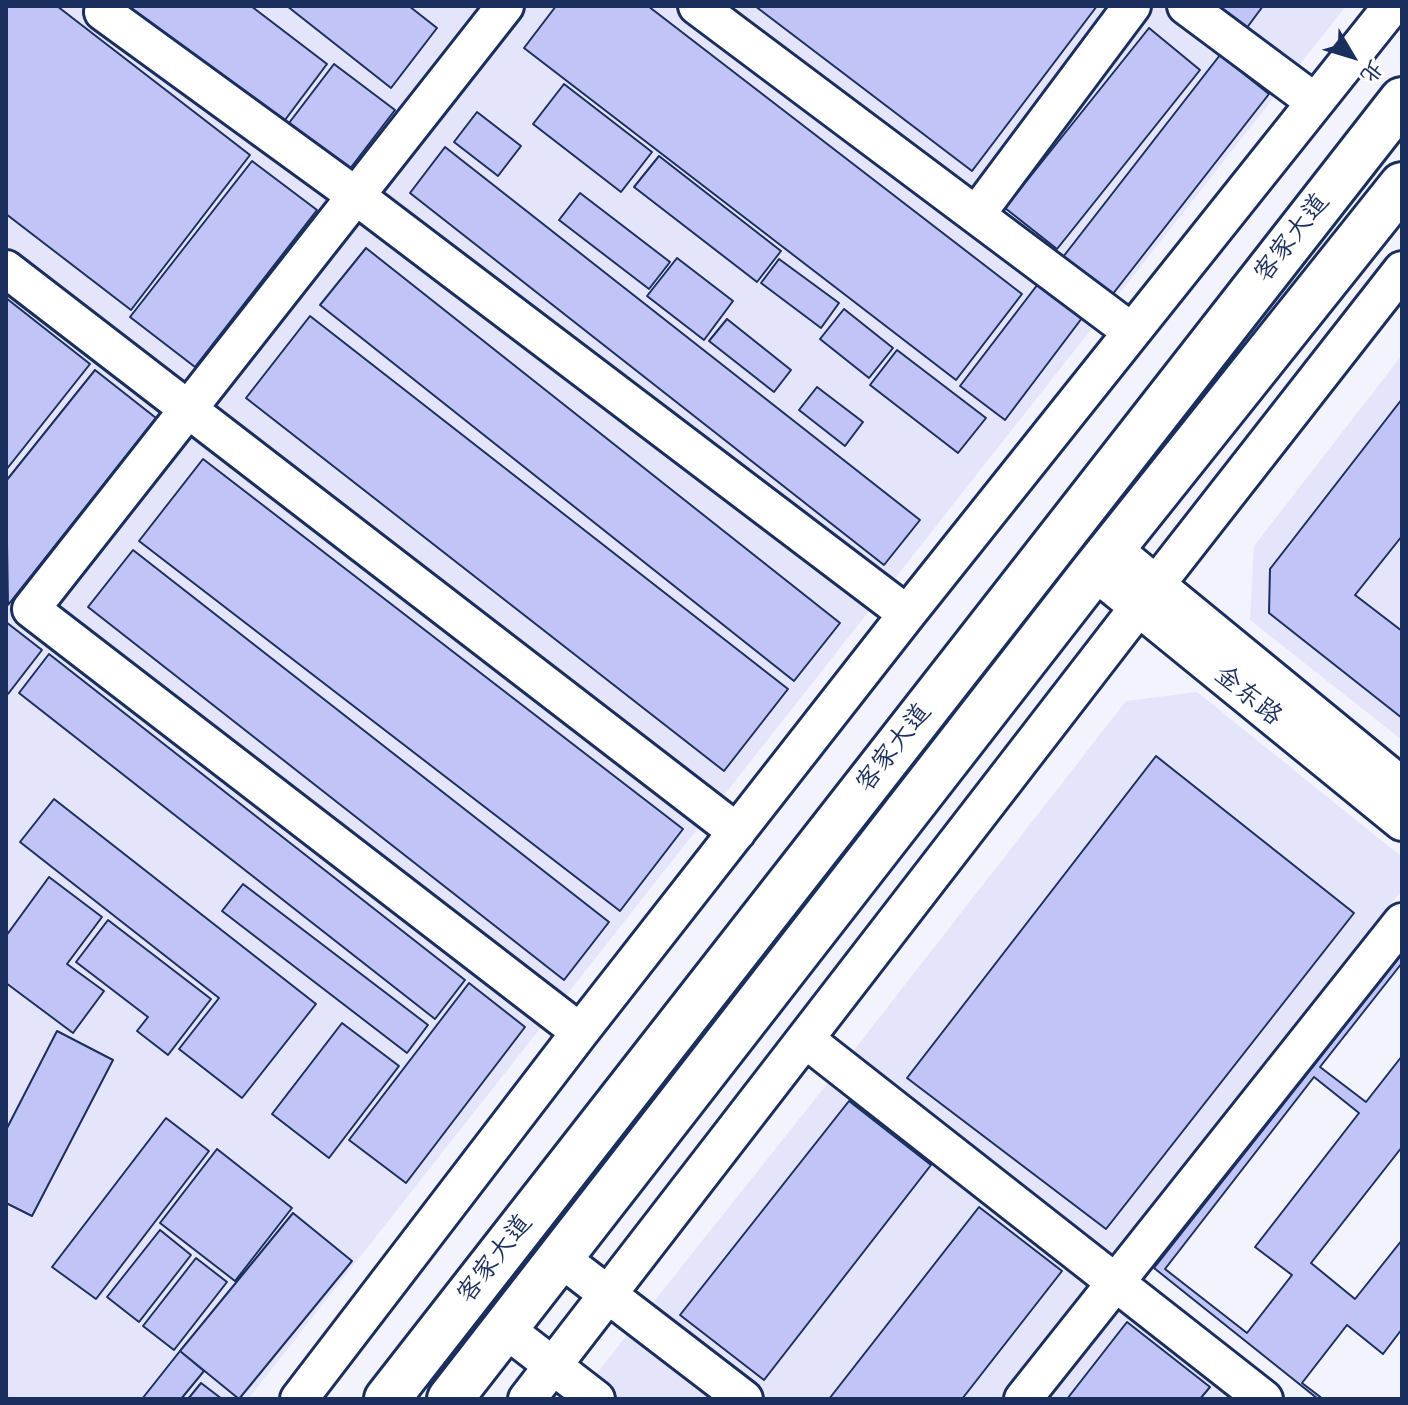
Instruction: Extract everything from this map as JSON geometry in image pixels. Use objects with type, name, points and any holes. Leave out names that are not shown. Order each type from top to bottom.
[{"type":"main road","name":"客家大道","points":[[387,1399],[1402,100]]},
{"type":"main road","name":"客家大道","points":[[450,1399],[1104,560],[1402,185]]},
{"type":"street","points":[[505,6],[31,609],[580,1032]]},
{"type":"street","points":[[697,6],[1132,332]]},
{"type":"street","points":[[976,215],[1132,6]]},
{"type":"street","points":[[1186,6],[1315,102]]},
{"type":"street","points":[[299,1399],[580,1032],[907,614],[1392,6]]},
{"type":"street","points":[[103,12],[356,196],[907,614]]},
{"type":"street","points":[[6,269],[737,832]]},
{"type":"street","points":[[527,1399],[1402,270]]},
{"type":"street","name":"金东路","points":[[1104,560],[1402,822]]},
{"type":"street","name":"金东路","points":[[1147,597],[1402,786]]},
{"type":"street","points":[[1023,1399],[1402,922]]},
{"type":"street","points":[[805,1039],[1264,1399]]},
{"type":"street","points":[[559,1257],[744,1399]]},
{"type":"street","points":[[504,1328],[596,1399]]},
{"type":"shaded area","points":[[6,6],[1346,6],[248,1399],[6,1399]]},
{"type":"shaded area","points":[[1402,355],[1402,740],[1250,620],[1254,546]]},
{"type":"shaded area","points":[[1197,692],[1402,857],[1402,890],[1113,1259],[1138,1284],[1282,1399],[576,1399],[851,1054],[1126,701]]},
{"type":"building","points":[[6,6],[57,6],[250,155],[131,310],[6,214]]},
{"type":"building","points":[[127,6],[251,6],[327,64],[282,124]]},
{"type":"building","points":[[287,6],[409,6],[437,28],[391,88]]},
{"type":"building","points":[[556,6],[648,6],[1022,294],[956,380],[524,48]]},
{"type":"building","points":[[755,6],[1097,6],[972,171]]},
{"type":"building","points":[[1215,6],[1263,6],[1246,29]]},
{"type":"building","points":[[1149,28],[1200,70],[1057,249],[1005,208]]},
{"type":"building","points":[[1220,55],[1269,94],[1112,295],[1063,257]]},
{"type":"building","points":[[334,64],[395,110],[349,170],[289,123]]},
{"type":"building","points":[[564,84],[652,152],[621,192],[533,124]]},
{"type":"building","points":[[477,112],[521,146],[498,176],[454,142]]},
{"type":"building","points":[[445,147],[920,520],[884,565],[410,193]]},
{"type":"building","points":[[659,156],[781,251],[757,282],[634,187]]},
{"type":"building","points":[[252,161],[317,210],[195,367],[130,317]]},
{"type":"building","points":[[580,193],[670,262],[649,289],[559,220]]},
{"type":"building","points":[[366,248],[840,623],[794,681],[320,305]]},
{"type":"building","points":[[677,258],[733,301],[704,340],[647,296]]},
{"type":"building","points":[[779,259],[839,303],[821,328],[761,283]]},
{"type":"building","points":[[1038,284],[1082,318],[1005,420],[960,386]]},
{"type":"building","points":[[6,298],[90,364],[6,470]]},
{"type":"building","points":[[844,309],[893,348],[869,378],[820,339]]},
{"type":"building","points":[[310,316],[788,689],[724,771],[246,398]]},
{"type":"building","points":[[727,319],[791,370],[774,392],[709,341]]},
{"type":"building","points":[[897,350],[986,418],[958,453],[870,385]]},
{"type":"building","points":[[95,370],[156,418],[8,605],[6,481]]},
{"type":"building","points":[[817,387],[863,422],[845,446],[799,410]]},
{"type":"building","points":[[1402,399],[1402,536],[1355,595],[1402,631],[1402,718],[1269,613],[1270,569]]},
{"type":"building","points":[[203,459],[683,829],[620,911],[139,541]]},
{"type":"building","points":[[133,550],[609,922],[564,980],[88,607]]},
{"type":"building","points":[[6,622],[42,650],[8,694],[6,692]]},
{"type":"building","points":[[49,654],[465,980],[435,1019],[19,693]]},
{"type":"building","points":[[1156,756],[1354,913],[1106,1229],[907,1078]]},
{"type":"building","points":[[54,799],[316,1004],[242,1098],[179,1049],[219,998],[20,842]]},
{"type":"building","points":[[49,877],[102,917],[67,964],[104,991],[73,1033],[6,983],[6,936]]},
{"type":"building","points":[[243,884],[428,1025],[407,1053],[222,911]]},
{"type":"building","points":[[108,920],[211,999],[168,1055],[137,1031],[148,1017],[76,962]]},
{"type":"building","points":[[1402,954],[1402,1399],[1318,1399],[1154,1268]]},
{"type":"building","points":[[1402,963],[1402,1056],[1366,1102],[1320,1067]]},
{"type":"building","points":[[469,983],[525,1027],[406,1183],[349,1140]]},
{"type":"building","points":[[342,1023],[399,1066],[329,1158],[272,1114]]},
{"type":"building","points":[[57,1031],[113,1060],[32,1216],[6,1203],[6,1130]]},
{"type":"building","points":[[1314,1077],[1359,1113],[1255,1247],[1292,1275],[1247,1333],[1165,1269]]},
{"type":"building","points":[[849,1101],[931,1165],[764,1380],[680,1315]]},
{"type":"building","points":[[166,1118],[209,1151],[96,1299],[52,1267]]},
{"type":"building","points":[[1402,1147],[1402,1240],[1355,1299],[1311,1263]]},
{"type":"building","points":[[217,1149],[292,1208],[235,1281],[160,1223]]},
{"type":"building","points":[[979,1207],[1062,1271],[962,1399],[829,1399]]},
{"type":"building","points":[[293,1213],[352,1261],[239,1399],[180,1351]]},
{"type":"building","points":[[160,1230],[191,1255],[139,1322],[107,1297]]},
{"type":"building","points":[[196,1258],[227,1282],[174,1350],[143,1326]]},
{"type":"building","points":[[1127,1322],[1210,1387],[1200,1399],[1067,1399]]},
{"type":"building","points":[[1347,1325],[1383,1354],[1402,1329],[1402,1399],[1323,1399],[1302,1383]]},
{"type":"building","points":[[180,1351],[204,1371],[181,1399],[142,1399]]},
{"type":"building","points":[[201,1383],[222,1399],[188,1399]]}]
